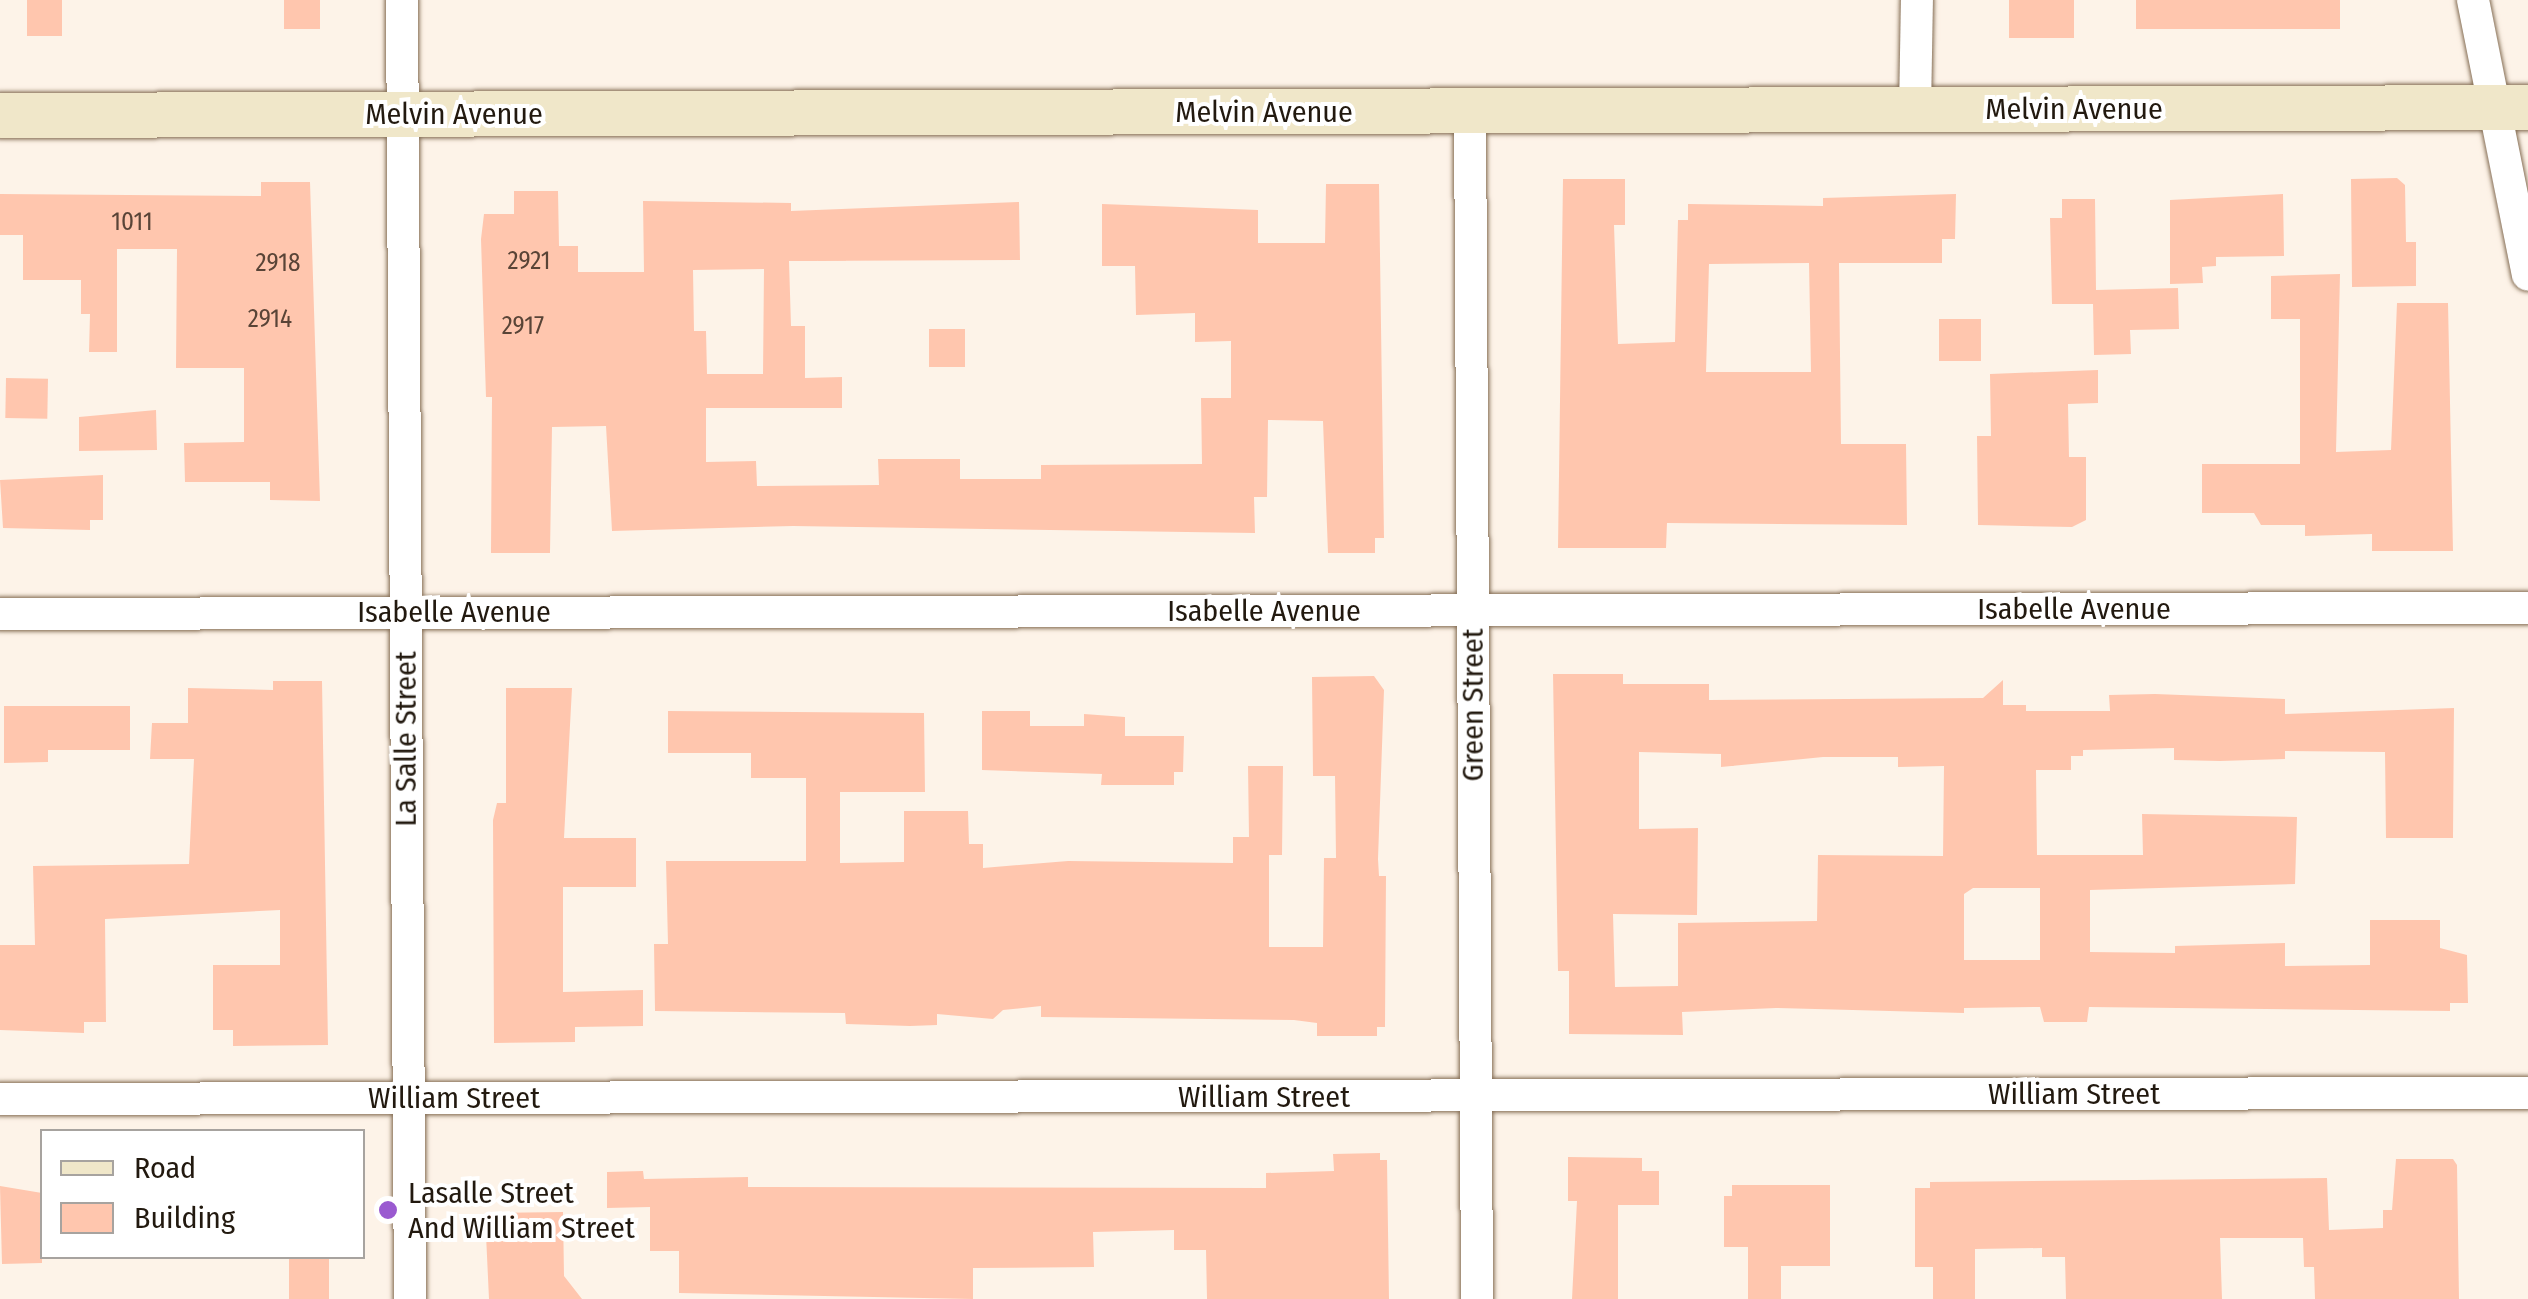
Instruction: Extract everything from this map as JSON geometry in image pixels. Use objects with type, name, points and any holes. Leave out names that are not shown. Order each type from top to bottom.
[{"type":"street","name":"La Salle Street","points":[[402,0],[410,1299]]},
{"type":"street","points":[[1915,111],[1917,0]]},
{"type":"street","points":[[2473,0],[2510,107],[2528,275]]},
{"type":"street","name":"Melvin Avenue","points":[[0,115],[2510,107]]},
{"type":"street","name":"Green Street","points":[[1470,112],[1477,1299]]},
{"type":"street","name":"Isabelle Avenue","points":[[0,614],[2528,608]]},
{"type":"street","name":"William Street","points":[[0,1100],[2528,1093]]},
{"type":"building","points":[[27,0],[62,0],[62,36],[27,36]]},
{"type":"building","points":[[284,0],[320,0],[320,29],[284,29]]},
{"type":"building","points":[[2009,0],[2074,0],[2074,38],[2009,38]]},
{"type":"building","points":[[2136,0],[2340,0],[2340,29],[2136,29]]},
{"type":"building","points":[[2397,178],[2405,185],[2406,242],[2416,242],[2416,286],[2352,287],[2351,179]]},
{"type":"building","points":[[1563,179],[1625,179],[1625,225],[1614,225],[1618,344],[1675,342],[1678,220],[1688,220],[1688,204],[1823,206],[1823,198],[1956,194],[1955,239],[1942,239],[1942,263],[1839,263],[1841,444],[1906,444],[1907,525],[1667,523],[1666,548],[1558,548]],"holes":[[[1809,263],[1811,372],[1706,372],[1709,264]]]},
{"type":"building","points":[[261,182],[310,182],[320,501],[270,500],[270,482],[185,482],[184,443],[244,442],[244,368],[176,368],[177,249],[117,249],[117,352],[89,352],[90,314],[81,314],[81,280],[23,280],[23,235],[0,235],[0,194],[261,196]]},
{"type":"building","points":[[1326,184],[1379,184],[1384,538],[1375,538],[1375,553],[1328,553],[1323,421],[1268,420],[1267,497],[1254,497],[1255,533],[793,526],[612,531],[606,426],[552,427],[550,553],[491,553],[492,397],[486,397],[481,239],[484,214],[514,214],[514,191],[558,191],[559,246],[578,246],[578,272],[644,272],[643,201],[791,203],[791,211],[1019,202],[1020,260],[789,261],[791,326],[805,326],[805,378],[842,377],[842,408],[706,408],[706,462],[756,461],[757,486],[879,485],[878,459],[960,459],[960,479],[1041,479],[1041,465],[1202,464],[1201,398],[1231,398],[1231,341],[1195,342],[1195,313],[1136,315],[1135,266],[1102,266],[1102,204],[1258,210],[1258,243],[1325,243]],"holes":[[[764,269],[763,374],[707,374],[706,331],[694,331],[693,270]]]},
{"type":"building","points":[[2283,194],[2284,256],[2216,257],[2216,266],[2202,267],[2203,283],[2170,284],[2170,200]]},
{"type":"building","points":[[2062,199],[2095,199],[2096,290],[2178,288],[2179,329],[2130,330],[2131,354],[2094,355],[2093,304],[2052,304],[2050,218],[2062,218]]},
{"type":"building","points":[[2340,274],[2336,452],[2391,450],[2397,303],[2448,303],[2453,551],[2372,551],[2372,534],[2305,536],[2305,525],[2261,525],[2254,513],[2202,513],[2202,464],[2300,464],[2300,319],[2271,319],[2271,276]]},
{"type":"building","points":[[1939,319],[1981,319],[1981,361],[1939,361]]},
{"type":"building","points":[[929,329],[965,329],[965,367],[929,367]]},
{"type":"building","points":[[2098,370],[2098,403],[2068,404],[2069,457],[2086,457],[2086,520],[2072,527],[1978,525],[1977,436],[1991,436],[1990,374]]},
{"type":"building","points":[[6,378],[48,379],[47,419],[5,418]]},
{"type":"building","points":[[156,410],[157,450],[79,451],[79,417]]},
{"type":"building","points":[[103,475],[103,520],[90,520],[90,530],[3,528],[0,480]]},
{"type":"building","points":[[1553,674],[1623,674],[1623,684],[1709,684],[1709,700],[1983,698],[2003,680],[2003,705],[2026,705],[2026,711],[2110,711],[2109,695],[2155,694],[2285,699],[2285,714],[2454,708],[2453,838],[2386,838],[2385,752],[2285,751],[2285,759],[2220,761],[2174,760],[2174,748],[2083,750],[2083,756],[2071,756],[2071,770],[2036,770],[2037,855],[2143,855],[2142,814],[2297,817],[2295,884],[2090,890],[2090,952],[2175,953],[2175,946],[2285,943],[2285,966],[2370,965],[2370,920],[2440,920],[2440,948],[2467,955],[2468,1003],[2450,1003],[2450,1011],[2089,1007],[2087,1022],[2044,1022],[2040,1007],[1964,1008],[1964,1013],[1776,1008],[1682,1012],[1683,1035],[1569,1034],[1569,971],[1558,971]],"holes":[[[1639,752],[1721,754],[1721,767],[1823,757],[1898,757],[1898,767],[1944,766],[1943,856],[1818,855],[1817,921],[1678,923],[1678,986],[1615,987],[1613,914],[1697,915],[1698,828],[1639,829]],[[1973,888],[2040,888],[2040,960],[1964,960],[1964,894]]]},
{"type":"building","points":[[1374,676],[1384,690],[1378,859],[1379,876],[1386,876],[1385,1027],[1377,1027],[1377,1036],[1317,1036],[1317,1023],[1294,1020],[1041,1017],[1041,1006],[1003,1010],[993,1019],[937,1014],[937,1025],[910,1026],[846,1024],[845,1013],[655,1011],[654,944],[668,944],[666,861],[806,861],[806,778],[751,778],[751,753],[668,753],[668,711],[924,713],[925,792],[840,792],[840,863],[904,862],[904,811],[968,811],[969,844],[983,844],[983,868],[1068,861],[1233,863],[1233,837],[1249,837],[1248,766],[1283,766],[1282,855],[1269,855],[1269,947],[1323,947],[1324,858],[1336,858],[1335,776],[1313,776],[1312,677]]},
{"type":"building","points":[[273,681],[322,681],[328,1045],[233,1046],[233,1030],[213,1030],[213,965],[280,965],[280,910],[105,919],[106,1022],[84,1022],[84,1033],[0,1030],[0,945],[35,945],[33,866],[189,864],[194,759],[150,759],[152,723],[188,723],[188,688],[273,690]]},
{"type":"building","points":[[506,688],[572,688],[564,838],[636,838],[636,887],[563,887],[563,992],[643,990],[643,1026],[575,1027],[575,1042],[494,1043],[493,820],[497,803],[506,803]]},
{"type":"building","points":[[4,706],[130,706],[130,750],[48,750],[48,762],[4,763]]},
{"type":"building","points":[[982,711],[1030,711],[1030,726],[1084,726],[1084,714],[1125,717],[1125,736],[1184,736],[1183,772],[1174,772],[1174,785],[1101,785],[1102,774],[982,770]]},
{"type":"building","points":[[1380,1153],[1380,1160],[1387,1160],[1389,1299],[1207,1299],[1206,1250],[1174,1250],[1174,1230],[1093,1232],[1094,1267],[973,1268],[973,1299],[679,1293],[679,1251],[650,1251],[650,1207],[607,1208],[607,1172],[643,1171],[644,1179],[748,1177],[748,1187],[1266,1188],[1266,1173],[1334,1171],[1333,1154]]},
{"type":"building","points":[[1568,1157],[1642,1158],[1642,1171],[1659,1171],[1659,1205],[1618,1205],[1618,1299],[1572,1299],[1577,1201],[1568,1201]]},
{"type":"building","points":[[2396,1159],[2453,1159],[2457,1165],[2459,1299],[2315,1299],[2314,1267],[2304,1267],[2303,1238],[2220,1238],[2222,1299],[2066,1299],[2065,1257],[2042,1257],[2042,1248],[1975,1249],[1975,1299],[1933,1299],[1933,1267],[1915,1267],[1915,1188],[1930,1188],[1930,1182],[2327,1178],[2329,1230],[2383,1228],[2383,1210],[2392,1210]]},
{"type":"building","points":[[1732,1185],[1830,1185],[1830,1266],[1781,1266],[1781,1299],[1748,1299],[1748,1247],[1724,1247],[1724,1196],[1732,1196]]},
{"type":"building","points":[[0,1186],[40,1193],[42,1263],[2,1264]]},
{"type":"building","points":[[563,1212],[564,1276],[582,1299],[489,1299],[485,1213]]},
{"type":"building","points":[[289,1259],[329,1259],[329,1299],[289,1299]]},
{"type":"place","name":"Lasalle Street And William Street","points":[[388,1210]]}]
